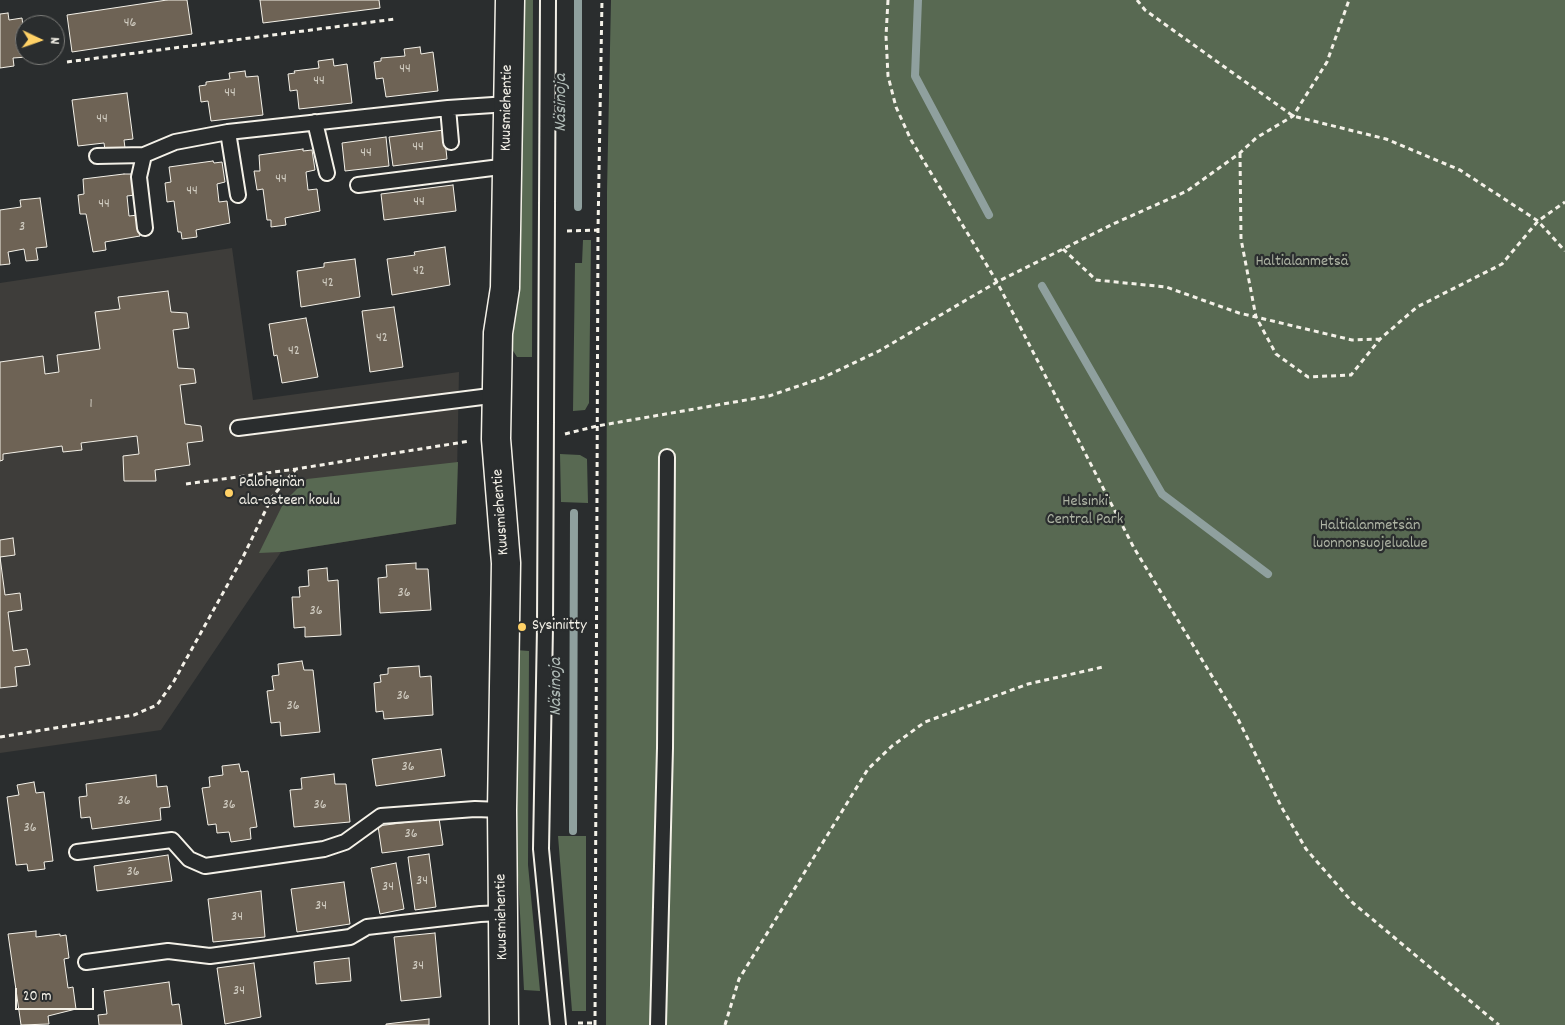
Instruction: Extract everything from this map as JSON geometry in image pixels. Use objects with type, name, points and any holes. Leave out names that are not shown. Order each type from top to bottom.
[{"type":"main road","name":"Kuusmiehentie","points":[[504,1025],[502,810],[506,563],[496,439],[498,333],[506,288],[510,0]]},
{"type":"lane","points":[[548,0],[545,618],[541,850],[558,1025]]},
{"type":"lane","points":[[97,156],[144,155],[175,142],[228,132],[448,108],[508,104]]},
{"type":"lane","points":[[448,108],[451,142]]},
{"type":"lane","points":[[315,122],[327,173]]},
{"type":"lane","points":[[228,132],[238,195]]},
{"type":"lane","points":[[144,155],[139,177],[145,228]]},
{"type":"lane","points":[[358,185],[508,166]]},
{"type":"lane","points":[[238,428],[498,394]]},
{"type":"lane","points":[[658,1025],[665,748],[667,457]]},
{"type":"lane","points":[[77,852],[172,840],[189,859],[205,866],[324,848],[345,842],[380,816],[475,809],[502,810]]},
{"type":"lane","points":[[86,962],[168,951],[210,956],[350,936],[367,928],[503,913]]},
{"type":"path","points":[[595,1025],[598,230],[602,0]]},
{"type":"path","points":[[888,0],[886,36],[888,76],[896,107],[911,140],[997,282],[1134,548],[1238,719],[1282,808],[1306,850],[1353,903],[1499,1025]]},
{"type":"path","points":[[1137,0],[1145,10],[1293,116],[1386,139],[1460,170],[1538,221],[1565,251]]},
{"type":"path","points":[[597,426],[769,396],[822,378],[879,351],[997,282],[1187,191],[1240,153],[1256,138],[1293,116],[1327,62],[1349,0]]},
{"type":"path","points":[[67,62],[395,19]]},
{"type":"path","points":[[1240,153],[1241,239],[1256,317],[1276,354],[1308,378],[1351,375],[1380,339],[1417,307],[1502,264],[1538,221],[1565,202]]},
{"type":"path","points":[[567,231],[598,230]]},
{"type":"path","points":[[1063,249],[1096,280],[1166,288],[1256,317],[1352,340],[1380,339]]},
{"type":"path","points":[[186,484],[296,469],[462,442]]},
{"type":"path","points":[[0,737],[134,715],[158,705],[174,681],[243,557],[272,497],[296,469]]},
{"type":"path","points":[[725,1025],[739,979],[868,769],[892,746],[925,722],[1028,684],[1103,667]]},
{"type":"shaded area","name":"Paloheinän ala-asteen koulu","points":[[232,248],[253,400],[459,372],[456,524],[281,552],[161,730],[0,753],[0,283]]},
{"type":"green space","points":[[520,0],[533,0],[532,357],[517,357],[510,346]]},
{"type":"green space","name":"Helsinki Central Park","points":[[611,0],[1565,0],[1565,1025],[606,1025],[607,191]]},
{"type":"green space","points":[[583,240],[591,240],[589,403],[585,410],[573,411],[575,263],[582,263]]},
{"type":"green space","points":[[560,454],[580,455],[587,459],[588,503],[561,502]]},
{"type":"green space","points":[[458,462],[456,524],[281,552],[259,553],[284,502],[307,479]]},
{"type":"green space","points":[[516,650],[529,651],[528,865],[540,991],[524,990],[515,818]]},
{"type":"green space","points":[[558,836],[586,836],[586,1011],[572,1011]]},
{"type":"building","points":[[167,0],[187,0],[192,34],[72,52],[67,15]]},
{"type":"building","points":[[260,0],[379,0],[380,8],[263,23]]},
{"type":"building","points":[[8,13],[9,20],[15,19],[15,58],[13,58],[14,66],[0,68],[0,14]]},
{"type":"building","points":[[420,47],[421,54],[433,52],[438,91],[386,97],[383,78],[376,79],[374,62],[381,61],[381,58],[405,56],[404,49]]},
{"type":"building","points":[[333,59],[334,66],[347,64],[352,103],[299,109],[297,90],[290,91],[288,74],[295,73],[294,71],[319,68],[318,61]]},
{"type":"building","points":[[245,71],[246,77],[258,76],[263,115],[211,121],[208,101],[201,102],[199,86],[206,85],[206,82],[230,79],[229,73]]},
{"type":"building","points":[[127,93],[133,139],[124,140],[125,148],[105,150],[104,143],[78,146],[72,100]]},
{"type":"building","points":[[444,130],[447,159],[393,166],[389,137]]},
{"type":"building","points":[[386,137],[389,166],[345,171],[342,143]]},
{"type":"building","points":[[303,149],[303,151],[312,150],[315,170],[306,172],[308,190],[317,189],[320,211],[285,218],[286,225],[271,227],[271,220],[267,220],[263,189],[257,190],[254,171],[260,171],[259,155]]},
{"type":"building","points":[[213,161],[214,163],[222,162],[225,182],[217,184],[219,202],[227,201],[230,223],[196,230],[197,237],[182,239],[181,232],[178,232],[174,201],[167,202],[165,183],[171,182],[169,167]]},
{"type":"building","points":[[133,174],[135,195],[127,196],[129,216],[138,215],[140,236],[105,242],[106,250],[93,252],[86,214],[80,214],[78,195],[84,194],[83,179]]},
{"type":"building","points":[[453,185],[456,211],[384,220],[381,194]]},
{"type":"building","points":[[40,198],[47,247],[36,248],[38,260],[26,261],[24,249],[8,252],[10,264],[0,265],[0,210],[21,207],[20,200]]},
{"type":"building","points":[[445,247],[450,285],[392,295],[387,259],[415,255],[414,252]]},
{"type":"building","points":[[355,259],[360,297],[301,307],[297,271],[324,267],[324,263]]},
{"type":"building","points":[[168,291],[171,312],[187,313],[189,328],[173,330],[178,368],[194,369],[196,383],[180,385],[185,424],[201,426],[203,441],[187,443],[190,465],[155,470],[156,481],[124,481],[123,456],[139,454],[137,436],[81,443],[82,450],[63,452],[62,446],[3,454],[3,460],[0,461],[0,362],[43,356],[45,374],[59,372],[57,355],[100,349],[95,312],[120,309],[118,297]]},
{"type":"building","points":[[394,307],[403,367],[370,372],[362,311]]},
{"type":"building","points":[[306,318],[318,377],[282,383],[277,355],[274,356],[269,324]]},
{"type":"building","points":[[13,538],[15,555],[0,557],[0,540]]},
{"type":"building","points":[[0,557],[5,595],[20,593],[22,610],[8,612],[13,651],[27,649],[30,665],[15,667],[17,686],[0,688]]},
{"type":"building","points":[[416,563],[416,569],[428,569],[431,610],[380,613],[378,578],[387,577],[386,565]]},
{"type":"building","points":[[327,568],[328,581],[338,580],[341,635],[305,637],[305,627],[294,628],[292,597],[300,597],[299,587],[309,586],[308,570]]},
{"type":"building","points":[[302,661],[304,670],[313,670],[320,732],[281,736],[280,722],[271,723],[267,691],[274,690],[272,676],[279,675],[278,664]]},
{"type":"building","points":[[419,666],[420,677],[431,676],[433,715],[384,719],[383,711],[376,712],[374,683],[381,682],[380,675],[388,674],[388,668]]},
{"type":"building","points":[[441,749],[445,776],[376,786],[372,759]]},
{"type":"building","points":[[239,764],[241,772],[248,771],[257,827],[250,828],[251,839],[231,842],[229,832],[217,833],[216,824],[208,825],[202,788],[210,787],[209,777],[223,775],[222,766]]},
{"type":"building","points":[[334,774],[335,784],[346,784],[350,822],[294,827],[290,790],[302,789],[301,778]]},
{"type":"building","points":[[156,775],[157,787],[167,786],[170,807],[160,808],[161,820],[92,829],[90,817],[81,818],[79,797],[87,796],[86,784]]},
{"type":"building","points":[[34,782],[36,793],[44,792],[53,861],[44,862],[45,869],[28,871],[27,864],[16,865],[7,797],[19,795],[17,785]]},
{"type":"building","points":[[439,818],[443,845],[382,853],[378,826]]},
{"type":"building","points":[[429,854],[436,907],[415,910],[408,857]]},
{"type":"building","points":[[168,855],[172,881],[97,891],[94,866]]},
{"type":"building","points":[[396,863],[404,909],[380,914],[371,868]]},
{"type":"building","points":[[344,882],[350,924],[297,932],[291,889]]},
{"type":"building","points":[[261,891],[265,937],[213,942],[208,899]]},
{"type":"building","points":[[36,931],[36,937],[66,935],[69,958],[64,959],[68,988],[73,987],[76,1009],[48,1016],[49,1024],[21,1025],[8,934]]},
{"type":"building","points":[[435,933],[441,997],[401,1001],[394,937]]},
{"type":"building","points":[[349,958],[351,981],[316,984],[314,962]]},
{"type":"building","points":[[254,963],[261,1017],[225,1024],[217,968]]},
{"type":"building","points":[[169,982],[172,1005],[179,1004],[182,1025],[99,1025],[98,1015],[107,1014],[104,991]]},
{"type":"building","points":[[429,1019],[429,1025],[386,1025],[386,1024]]},
{"type":"waterway","name":"Näsinoja","points":[[578,0],[578,207]]},
{"type":"waterway","points":[[918,0],[915,76],[989,215]]},
{"type":"waterway","points":[[1042,286],[1162,494],[1268,574]]},
{"type":"waterway","name":"Näsinoja","points":[[573,831],[574,513]]},
{"type":"place","name":"Paloheinän ala-asteen koulu","points":[[229,493]]},
{"type":"place","name":"Sysiniitty","points":[[522,627]]},
{"type":"park label","name":"Haltialanmetsä","points":[[1302,263]]},
{"type":"park label","name":"Haltialanmetsän luonnonsuojelualue","points":[[1370,536]]}]
